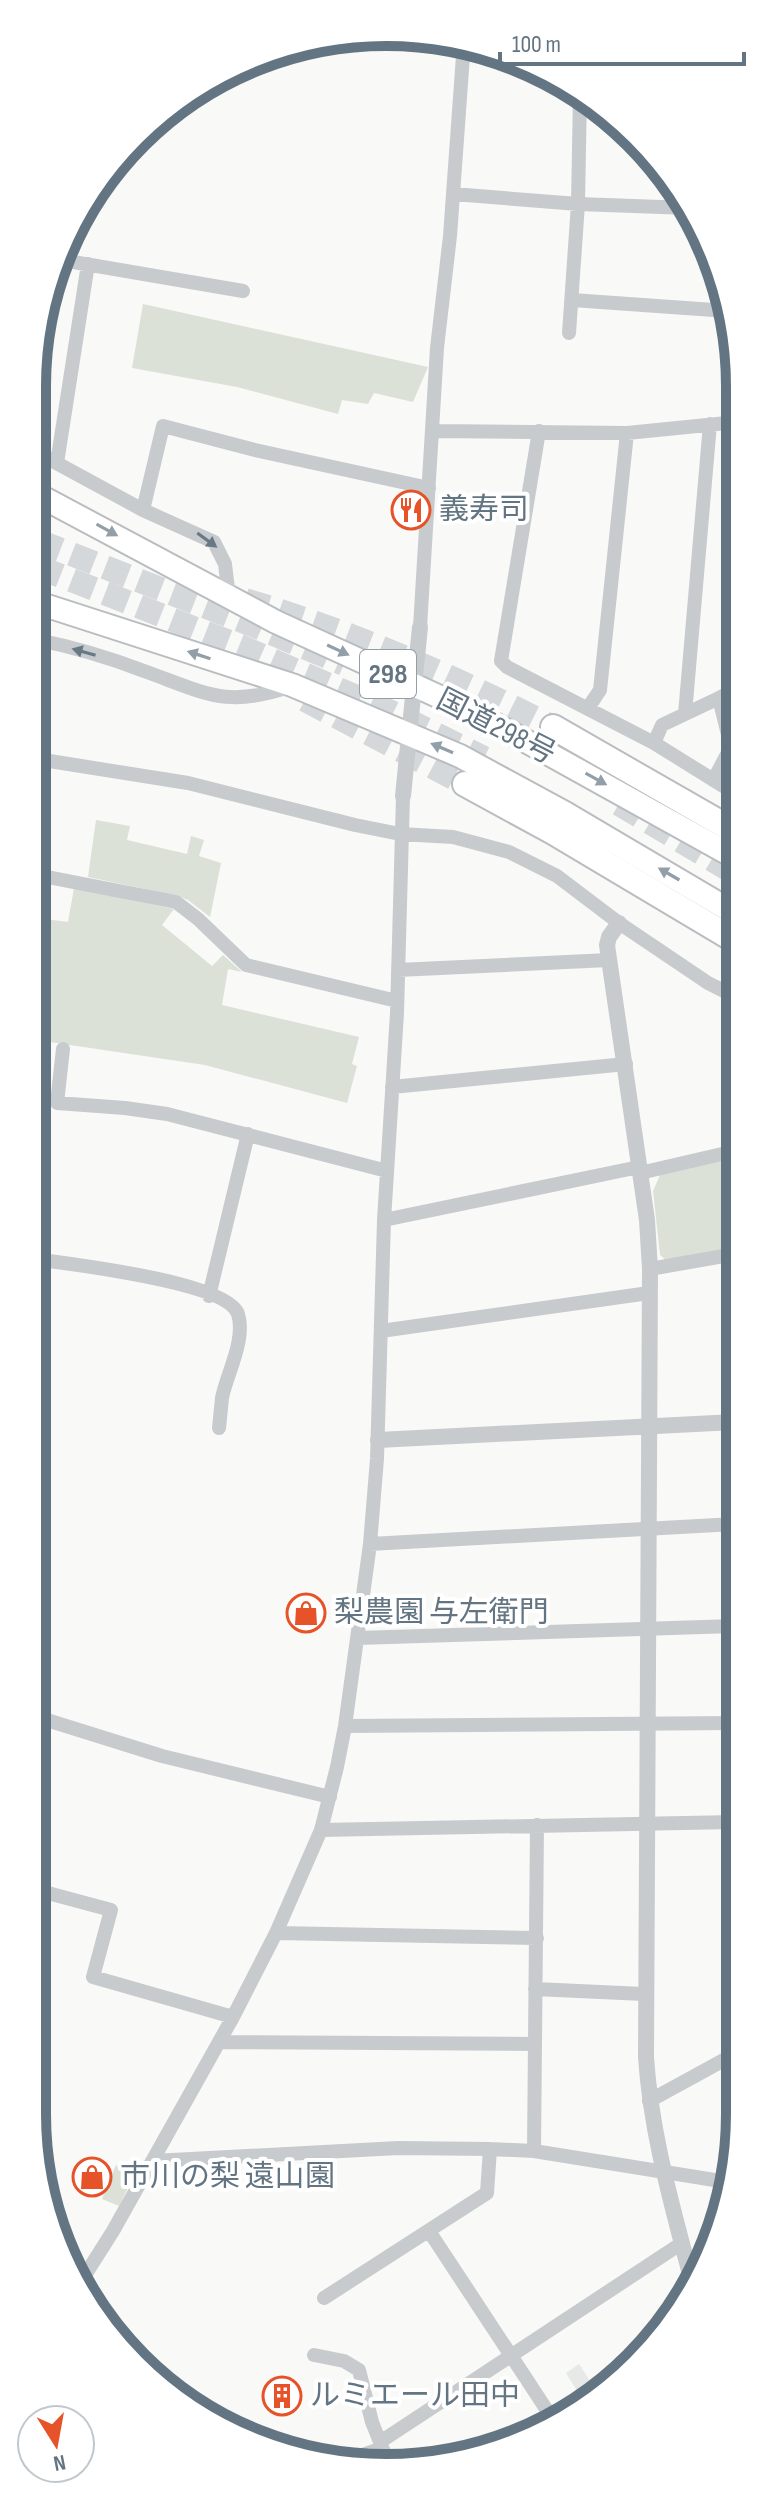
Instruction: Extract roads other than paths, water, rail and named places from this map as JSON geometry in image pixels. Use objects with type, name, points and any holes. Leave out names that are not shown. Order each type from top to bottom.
[{"type":"highway","name":"国道298号","points":[[46,499],[276,622],[477,714],[726,852]]},
{"type":"highway","name":"国道298号","points":[[46,606],[292,685],[460,756],[565,813],[726,908]]},
{"type":"highway","points":[[553,727],[726,826]]},
{"type":"highway","points":[[465,784],[553,832],[726,935]]},
{"type":"street","points":[[86,2273],[153,2161],[276,1933],[321,1830],[345,1726],[370,1544],[378,1440],[384,1220],[397,1001],[400,834],[420,627],[437,348],[463,56]]},
{"type":"street","points":[[569,333],[578,204],[580,106]]},
{"type":"street","points":[[453,194],[675,207]]},
{"type":"street","points":[[70,261],[243,291]]},
{"type":"street","points":[[57,463],[88,264]]},
{"type":"street","points":[[572,300],[717,310]]},
{"type":"street","points":[[433,431],[627,433],[726,423]]},
{"type":"street","points":[[685,714],[710,424]]},
{"type":"street","points":[[143,510],[163,426],[255,450],[429,488]]},
{"type":"street","points":[[539,431],[501,661],[507,667],[654,743],[726,787]]},
{"type":"street","points":[[588,708],[600,690],[627,433]]},
{"type":"street","points":[[46,457],[143,510],[214,542],[225,564],[229,597]]},
{"type":"street","points":[[46,642],[130,666],[200,693],[244,698],[262,696],[292,685]]},
{"type":"street","points":[[654,743],[662,725],[726,694]]},
{"type":"street","points":[[719,698],[726,720]]},
{"type":"street","points":[[714,779],[726,759]]},
{"type":"street","points":[[46,760],[188,783],[355,825],[400,834],[453,837],[509,852],[557,876],[619,923],[726,992]]},
{"type":"street","points":[[46,877],[176,902],[246,965],[397,1001]]},
{"type":"street","points":[[619,923],[609,937],[609,960],[647,1220],[650,1269],[644,1994],[649,2101],[663,2172],[689,2268]]},
{"type":"street","points":[[398,970],[609,960]]},
{"type":"street","points":[[63,1049],[57,1103],[167,1114],[387,1171]]},
{"type":"street","points":[[392,1087],[626,1064]]},
{"type":"street","points":[[209,1296],[248,1134]]},
{"type":"street","points":[[384,1220],[726,1153]]},
{"type":"street","points":[[650,1269],[726,1256]]},
{"type":"street","points":[[46,1261],[138,1275],[196,1288],[233,1306],[237,1312],[239,1334],[222,1399],[219,1428]]},
{"type":"street","points":[[381,1331],[649,1293]]},
{"type":"street","points":[[378,1440],[726,1422]]},
{"type":"street","points":[[370,1544],[726,1525]]},
{"type":"street","points":[[357,1638],[726,1626]]},
{"type":"street","points":[[46,1720],[162,1756],[330,1797]]},
{"type":"street","points":[[345,1726],[726,1723]]},
{"type":"street","points":[[321,1830],[726,1822]]},
{"type":"street","points":[[534,2151],[537,1825]]},
{"type":"street","points":[[46,1892],[111,1910],[93,1977],[233,2017]]},
{"type":"street","points":[[276,1933],[537,1938]]},
{"type":"street","points":[[535,1989],[644,1994]]},
{"type":"street","points":[[219,2042],[534,2044]]},
{"type":"street","points":[[649,2101],[726,2059]]},
{"type":"street","points":[[153,2161],[398,2148],[490,2149],[534,2151],[719,2181]]},
{"type":"street","points":[[324,2298],[487,2193],[490,2149]]},
{"type":"street","points":[[429,2231],[548,2412]]},
{"type":"street","points":[[314,2355],[344,2361],[359,2370],[383,2451],[512,2356],[682,2243]]},
{"type":"tunnel","points":[[46,544],[344,664]]},
{"type":"tunnel","points":[[46,570],[242,647],[391,712],[484,758]]},
{"type":"tunnel","points":[[245,600],[402,656],[553,727]]},
{"type":"tunnel","points":[[305,700],[465,784]]},
{"type":"tunnel","points":[[619,804],[726,868]]},
{"type":"place","name":"義寿司","points":[[411,510]]},
{"type":"place","name":"梨農園 与左衛門","points":[[306,1613]]},
{"type":"place","name":"市川の梨 遠山園","points":[[92,2177]]},
{"type":"place","name":"ルミエール田中","points":[[282,2396]]}]
